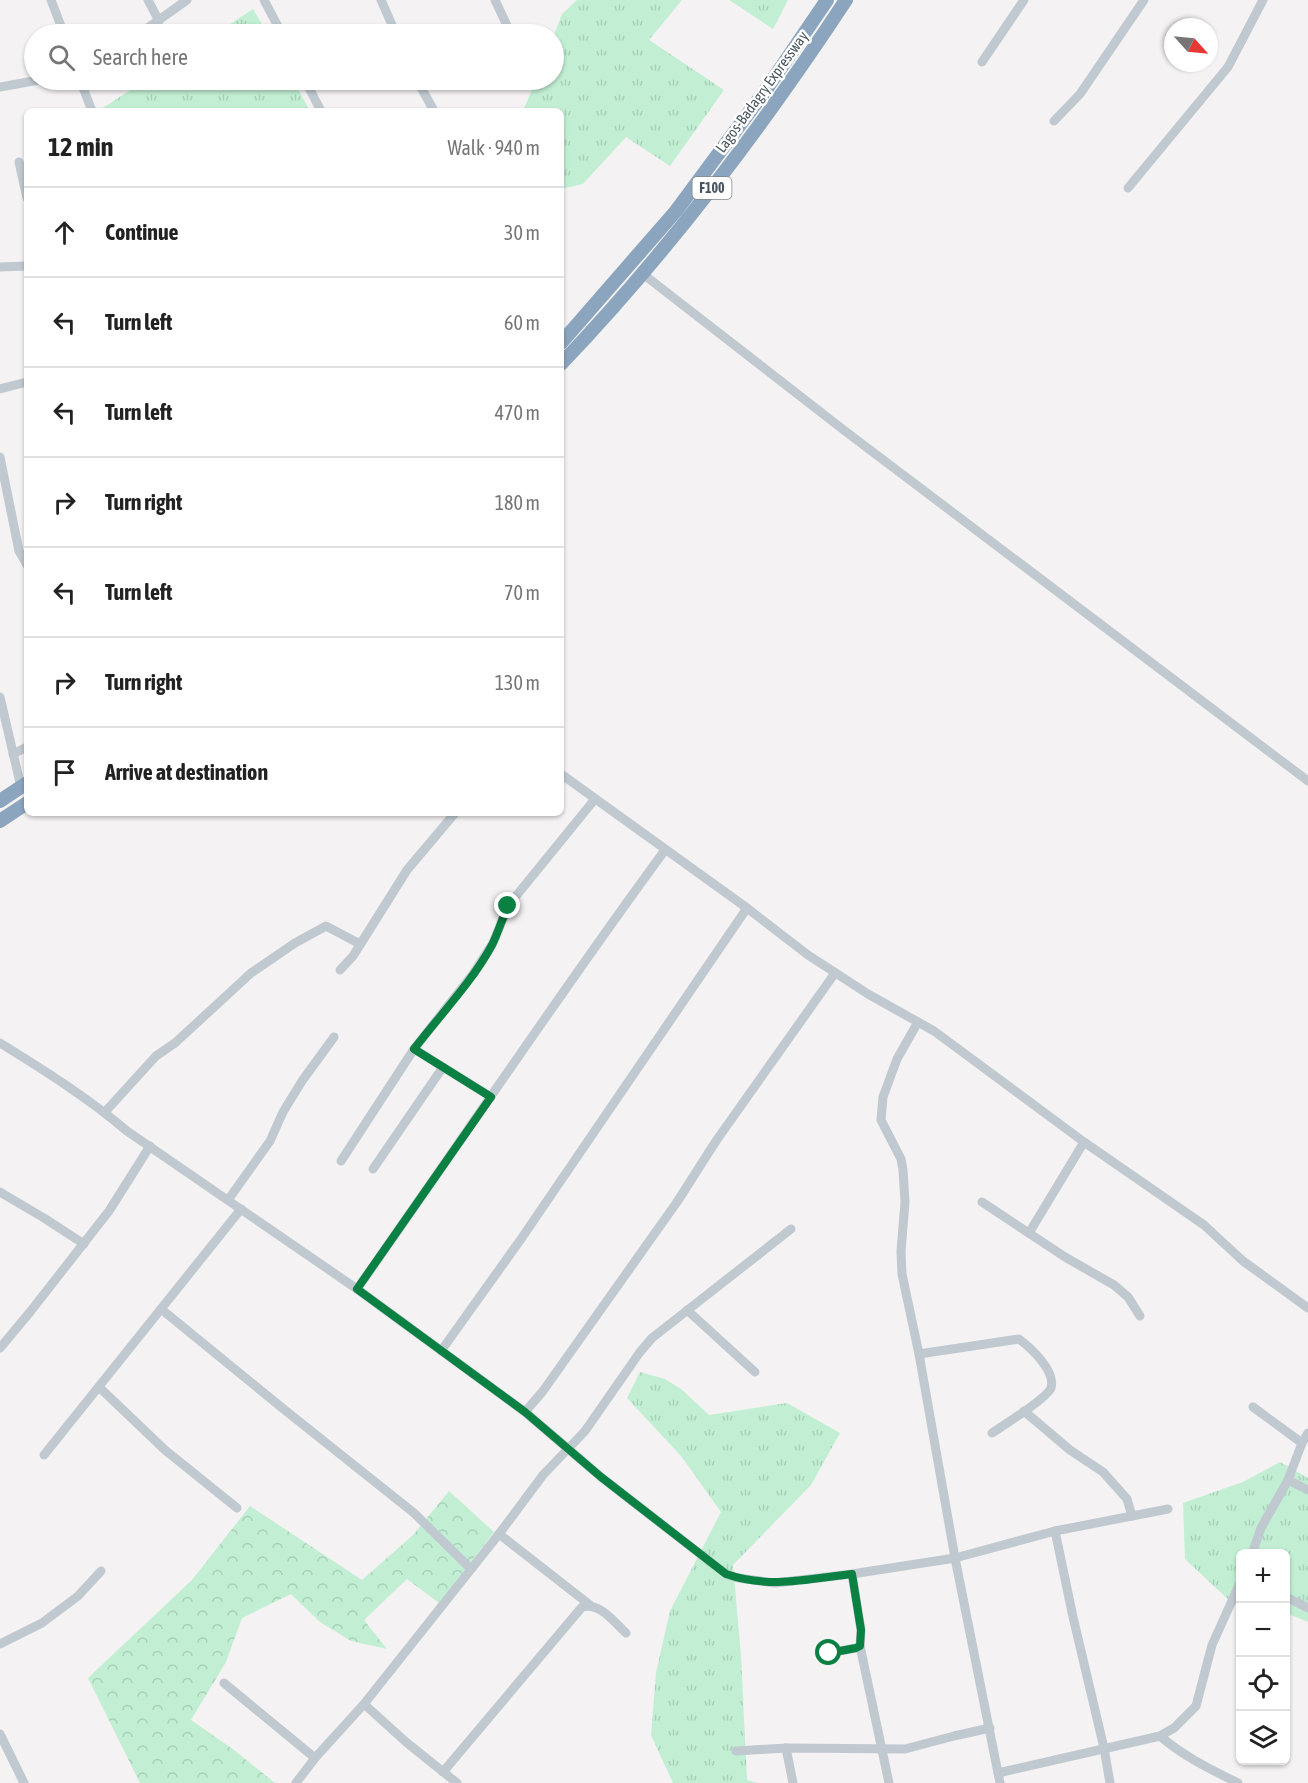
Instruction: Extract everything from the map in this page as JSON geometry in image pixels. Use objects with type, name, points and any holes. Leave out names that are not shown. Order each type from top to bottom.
[{"type":"highway","name":"Lagos-Badagry Expressway","points":[[564,340],[676,211],[765,91],[827,0]]},
{"type":"highway","name":"Lagos-Badagry Expressway","points":[[564,361],[643,274],[727,170],[780,98],[846,0]]},
{"type":"highway","points":[[0,801],[24,785]]},
{"type":"highway","points":[[0,820],[24,804]]},
{"type":"street","points":[[51,0],[60,24]]},
{"type":"street","points":[[148,0],[159,21]]},
{"type":"street","points":[[155,24],[187,0]]},
{"type":"street","points":[[264,0],[277,24]]},
{"type":"street","points":[[381,0],[392,24]]},
{"type":"street","points":[[495,0],[507,24]]},
{"type":"street","points":[[982,62],[1024,0]]},
{"type":"street","points":[[1054,121],[1080,94],[1144,0]]},
{"type":"street","points":[[1128,188],[1228,67],[1263,0]]},
{"type":"street","points":[[0,87],[24,83]]},
{"type":"street","points":[[84,90],[91,108]]},
{"type":"street","points":[[310,90],[319,108]]},
{"type":"street","points":[[422,90],[432,108]]},
{"type":"street","points":[[19,162],[24,184]]},
{"type":"street","points":[[0,267],[24,266]]},
{"type":"street","points":[[643,274],[855,438],[1308,781]]},
{"type":"street","points":[[0,388],[24,383]]},
{"type":"street","points":[[0,457],[19,551],[24,560]]},
{"type":"street","points":[[0,697],[13,754],[24,785]]},
{"type":"street","points":[[13,754],[24,748]]},
{"type":"street","points":[[564,776],[835,974],[934,1031],[1084,1142],[1204,1225],[1243,1260],[1308,1308]]},
{"type":"street","points":[[341,1161],[414,1049],[480,964],[493,943],[508,906],[595,800]]},
{"type":"street","points":[[340,970],[352,956],[407,870],[452,816]]},
{"type":"street","points":[[357,1289],[597,942],[665,850]]},
{"type":"street","points":[[441,1351],[534,1220],[747,908]]},
{"type":"street","points":[[105,1112],[156,1056],[175,1043],[251,973],[295,943],[326,926],[360,944]]},
{"type":"street","points":[[525,1412],[543,1391],[677,1202],[716,1141],[835,974]]},
{"type":"street","points":[[918,1022],[897,1059],[883,1097],[881,1120],[901,1159],[903,1170],[905,1202],[900,1263],[1000,1783]]},
{"type":"street","points":[[228,1200],[270,1142],[283,1112],[297,1089],[334,1037]]},
{"type":"street","points":[[0,1043],[105,1112],[127,1131],[357,1289],[525,1412],[601,1477],[726,1574],[775,1583],[852,1574],[955,1558],[1055,1532],[1168,1509]]},
{"type":"street","points":[[414,1049],[491,1097]]},
{"type":"street","points":[[373,1169],[443,1067]]},
{"type":"street","points":[[1029,1233],[1084,1142]]},
{"type":"street","points":[[0,1348],[109,1211],[150,1146]]},
{"type":"street","points":[[0,1192],[84,1244]]},
{"type":"street","points":[[982,1202],[1065,1257],[1114,1285],[1128,1297],[1140,1316]]},
{"type":"street","points":[[44,1455],[241,1209]]},
{"type":"street","points":[[296,1783],[315,1758],[364,1704],[543,1475],[585,1431],[652,1338],[791,1229]]},
{"type":"street","points":[[161,1309],[414,1512],[471,1569]]},
{"type":"street","points":[[687,1310],[755,1372]]},
{"type":"street","points":[[919,1354],[1019,1339],[1032,1349],[1052,1377],[1050,1388],[1044,1397],[992,1433]]},
{"type":"street","points":[[99,1388],[165,1450],[237,1508]]},
{"type":"street","points":[[1253,1407],[1302,1443]]},
{"type":"street","points":[[1024,1411],[1070,1450],[1103,1472],[1127,1499],[1132,1516]]},
{"type":"street","points":[[1254,1549],[1261,1528],[1288,1480],[1308,1433]]},
{"type":"street","points":[[1288,1480],[1308,1490]]},
{"type":"street","points":[[1055,1532],[1110,1783]]},
{"type":"street","points":[[499,1534],[590,1605],[599,1608],[626,1633]]},
{"type":"street","points":[[0,1644],[42,1623],[78,1596],[101,1571]]},
{"type":"street","points":[[852,1574],[861,1630],[860,1646],[889,1783]]},
{"type":"street","points":[[998,1773],[1160,1736],[1174,1728],[1196,1706],[1212,1645],[1236,1592]]},
{"type":"street","points":[[1290,1599],[1308,1608]]},
{"type":"street","points":[[443,1772],[582,1607],[590,1605]]},
{"type":"street","points":[[829,1653],[860,1646]]},
{"type":"street","points":[[224,1683],[315,1758]]},
{"type":"street","points":[[364,1704],[457,1783]]},
{"type":"street","points":[[736,1752],[786,1748],[905,1749],[990,1728]]},
{"type":"street","points":[[0,1734],[24,1783]]},
{"type":"street","points":[[1160,1736],[1195,1761],[1238,1783]]},
{"type":"street","points":[[786,1748],[793,1783]]},
{"type":"green space","points":[[577,0],[682,0],[649,40],[724,90],[670,166],[626,137],[583,184],[564,188],[564,108],[524,108],[532,90],[564,90],[564,24],[558,24],[562,14]]},
{"type":"green space","points":[[729,0],[788,0],[773,29]]},
{"type":"green space","points":[[253,9],[262,24],[230,24]]},
{"type":"green space","points":[[131,90],[298,90],[308,108],[103,108]]},
{"type":"green space","points":[[640,1372],[665,1379],[681,1389],[709,1415],[787,1403],[840,1433],[811,1485],[733,1565],[741,1656],[747,1780],[758,1783],[673,1783],[651,1735],[656,1673],[670,1611],[721,1512],[681,1456],[627,1398]]},
{"type":"green space","points":[[1280,1462],[1308,1478],[1308,1622],[1290,1615],[1290,1549],[1236,1549],[1236,1604],[1232,1603],[1185,1559],[1183,1503],[1243,1482]]},
{"type":"green space","points":[[449,1491],[494,1532],[439,1603],[407,1579],[364,1620],[387,1649],[351,1641],[320,1622],[291,1594],[242,1618],[226,1662],[191,1720],[234,1750],[275,1783],[140,1783],[88,1678],[192,1580],[250,1506],[362,1580],[413,1535]]},
{"type":"route","points":[[508,906],[493,943],[473,974],[414,1049],[491,1097],[357,1289],[525,1412],[601,1477],[726,1574],[754,1581],[775,1583],[852,1574],[861,1630],[860,1646],[829,1653]]}]
